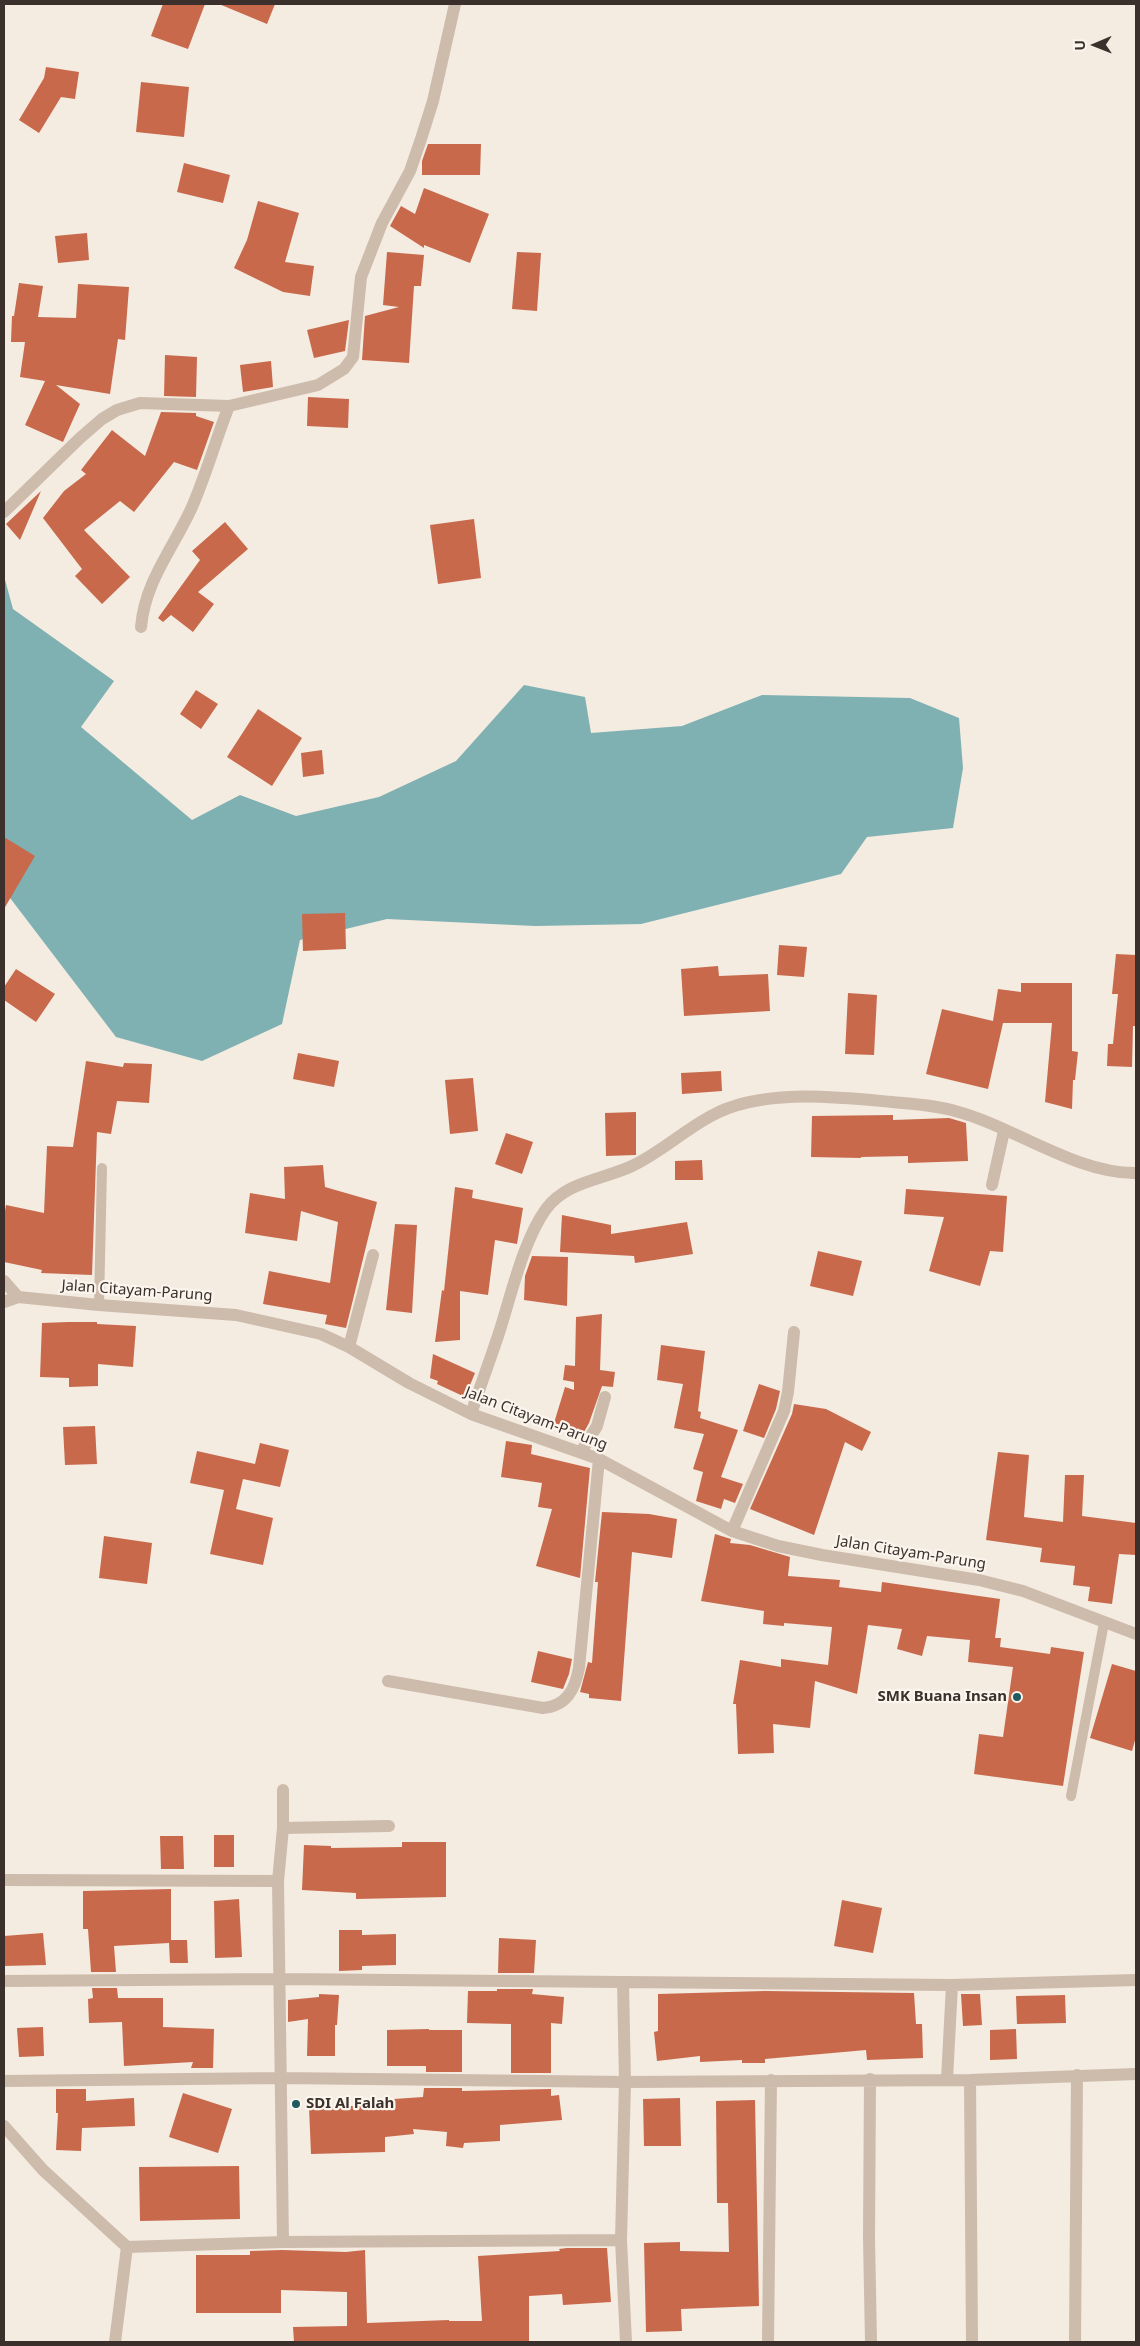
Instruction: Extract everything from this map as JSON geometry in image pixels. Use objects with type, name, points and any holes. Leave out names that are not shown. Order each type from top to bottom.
[{"type":"street","points":[[4,512],[80,438],[102,419],[117,410],[140,403],[229,406],[318,385],[344,369],[353,357],[361,278],[382,223],[410,172],[440,73],[455,4]]},
{"type":"street","points":[[141,627],[148,589],[192,507],[229,406]]},
{"type":"street","points":[[471,1414],[523,1256],[545,1211],[556,1197],[568,1189],[600,1176],[623,1170],[652,1156],[710,1116],[725,1110],[768,1099],[823,1097],[954,1110],[976,1117],[1004,1131],[1103,1169],[1136,1173]]},
{"type":"street","points":[[992,1185],[1004,1131]]},
{"type":"street","points":[[349,1347],[373,1255]]},
{"type":"street","points":[[4,1281],[18,1297]]},
{"type":"street","name":"Jalan Citayam-Parung","points":[[4,1302],[18,1297],[236,1315],[296,1326],[321,1334],[349,1347],[409,1383],[471,1414],[599,1459],[732,1531],[778,1546],[822,1555],[979,1580],[1023,1591],[1136,1634]]},
{"type":"street","points":[[732,1531],[784,1411],[788,1392],[794,1332]]},
{"type":"street","points":[[581,1452],[597,1426],[605,1397]]},
{"type":"street","points":[[388,1681],[543,1708],[554,1707],[565,1701],[576,1683],[579,1668],[599,1459]]},
{"type":"street","points":[[283,1790],[283,1828],[278,1881],[283,2242]]},
{"type":"street","points":[[283,1828],[389,1826]]},
{"type":"street","points":[[4,1880],[278,1881]]},
{"type":"street","points":[[4,1980],[278,1979],[952,1985],[1136,1980]]},
{"type":"street","points":[[623,1982],[625,2082],[621,2240],[626,2342]]},
{"type":"street","points":[[947,2079],[952,1985]]},
{"type":"street","points":[[4,2081],[281,2078],[625,2082],[870,2079],[970,2080],[1136,2074]]},
{"type":"street","points":[[1075,2342],[1077,2075]]},
{"type":"street","points":[[870,2079],[869,2238],[871,2342]]},
{"type":"street","points":[[768,2342],[771,2080]]},
{"type":"street","points":[[970,2080],[972,2342]]},
{"type":"street","points":[[4,2126],[43,2170],[127,2247],[283,2242],[621,2240]]},
{"type":"street","points":[[115,2342],[127,2247]]},
{"type":"lane","points":[[99,1305],[102,1168]]},
{"type":"lane","points":[[1071,1796],[1104,1623]]},
{"type":"water","points":[[4,576],[13,609],[114,681],[81,727],[192,820],[240,795],[296,816],[379,797],[456,761],[524,685],[585,697],[591,733],[682,726],[762,695],[910,698],[959,718],[963,768],[953,828],[867,837],[841,874],[641,924],[535,926],[387,919],[300,940],[282,1024],[202,1061],[116,1037],[4,890],[6,867],[4,864]]},
{"type":"building","points":[[163,4],[205,4],[188,49],[151,36]]},
{"type":"building","points":[[219,4],[275,4],[267,24]]},
{"type":"building","points":[[46,67],[79,72],[75,99],[61,97],[39,133],[19,120],[44,78]]},
{"type":"building","points":[[141,82],[189,87],[184,137],[136,132]]},
{"type":"building","points":[[428,144],[481,144],[480,175],[422,175],[422,161]]},
{"type":"building","points":[[184,163],[230,175],[223,203],[177,192]]},
{"type":"building","points":[[424,188],[489,214],[470,263],[424,245],[424,248],[390,226],[401,206],[415,214]]},
{"type":"building","points":[[258,201],[299,213],[285,262],[314,266],[310,296],[283,292],[234,268],[247,240]]},
{"type":"building","points":[[87,233],[89,260],[58,263],[55,236]]},
{"type":"building","points":[[387,252],[424,255],[421,286],[414,286],[409,363],[362,360],[365,316],[399,307],[383,305]]},
{"type":"building","points":[[517,252],[541,253],[537,311],[512,309]]},
{"type":"building","points":[[19,283],[43,286],[38,317],[76,318],[78,284],[129,287],[125,340],[118,339],[110,394],[56,385],[80,404],[63,442],[25,425],[45,381],[20,377],[25,342],[11,342],[12,316],[14,316]]},
{"type":"building","points":[[349,320],[345,351],[314,358],[307,330]]},
{"type":"building","points":[[165,355],[197,357],[196,397],[164,396]]},
{"type":"building","points":[[271,361],[273,387],[243,392],[240,365]]},
{"type":"building","points":[[308,397],[349,399],[348,428],[307,426]]},
{"type":"building","points":[[161,412],[196,413],[196,416],[214,422],[197,470],[174,462],[134,512],[120,501],[84,530],[130,577],[102,604],[75,576],[82,569],[43,518],[64,491],[86,474],[81,470],[112,430],[145,456]]},
{"type":"building","points":[[41,491],[20,540],[6,524]]},
{"type":"building","points":[[474,519],[481,578],[438,584],[430,525]]},
{"type":"building","points":[[225,522],[248,549],[198,592],[214,604],[193,632],[171,615],[163,622],[158,618],[200,560],[192,551]]},
{"type":"building","points":[[196,690],[218,704],[201,729],[180,714]]},
{"type":"building","points":[[258,709],[302,738],[272,786],[227,757]]},
{"type":"building","points":[[322,750],[324,774],[303,777],[301,753]]},
{"type":"building","points":[[4,837],[35,856],[4,909]]},
{"type":"building","points":[[345,913],[346,949],[303,951],[302,914]]},
{"type":"building","points":[[779,945],[807,947],[804,977],[777,975]]},
{"type":"building","points":[[1116,954],[1136,955],[1136,1026],[1133,1026],[1132,1067],[1107,1066],[1108,1044],[1113,1044],[1118,994],[1112,994]]},
{"type":"building","points":[[718,966],[719,976],[768,974],[770,1011],[684,1016],[681,969]]},
{"type":"building","points":[[16,969],[55,994],[36,1022],[4,1000],[4,987]]},
{"type":"building","points":[[1021,983],[1072,983],[1072,1051],[1078,1052],[1075,1080],[1073,1080],[1072,1109],[1045,1102],[1052,1023],[1003,1023],[988,1089],[926,1074],[942,1009],[993,1021],[998,989],[1021,992]]},
{"type":"building","points":[[848,993],[877,995],[874,1055],[845,1054]]},
{"type":"building","points":[[298,1053],[339,1061],[334,1087],[293,1079]]},
{"type":"building","points":[[86,1061],[123,1067],[124,1063],[152,1064],[149,1103],[117,1101],[111,1134],[97,1132],[92,1275],[41,1273],[42,1270],[4,1262],[4,1217],[6,1205],[44,1213],[47,1146],[73,1147]]},
{"type":"building","points":[[721,1071],[722,1091],[682,1094],[681,1073]]},
{"type":"building","points":[[473,1078],[478,1131],[450,1134],[445,1080]]},
{"type":"building","points":[[636,1112],[636,1155],[606,1156],[605,1113]]},
{"type":"building","points":[[893,1115],[893,1120],[949,1118],[966,1123],[968,1161],[908,1163],[908,1156],[861,1158],[811,1157],[812,1116]]},
{"type":"building","points":[[506,1133],[533,1142],[522,1174],[495,1164]]},
{"type":"building","points":[[702,1160],[703,1180],[675,1180],[675,1161]]},
{"type":"building","points":[[323,1165],[325,1187],[377,1202],[346,1328],[325,1324],[327,1315],[263,1304],[269,1271],[330,1283],[338,1222],[301,1211],[297,1241],[245,1233],[250,1193],[285,1199],[284,1167]]},
{"type":"building","points":[[455,1187],[473,1190],[472,1198],[523,1208],[517,1244],[495,1240],[488,1295],[460,1291],[460,1340],[435,1342],[442,1290],[444,1291]]},
{"type":"building","points":[[906,1189],[1007,1196],[1003,1252],[990,1251],[980,1286],[929,1271],[944,1217],[904,1214]]},
{"type":"building","points":[[562,1215],[611,1225],[611,1234],[687,1222],[693,1254],[635,1263],[634,1256],[560,1252]]},
{"type":"building","points":[[395,1224],[417,1225],[412,1313],[386,1310]]},
{"type":"building","points":[[818,1251],[862,1261],[853,1296],[810,1286]]},
{"type":"building","points":[[532,1256],[568,1257],[567,1306],[524,1300],[525,1276]]},
{"type":"building","points":[[602,1314],[600,1370],[615,1372],[613,1387],[602,1386],[584,1432],[554,1423],[565,1387],[574,1390],[574,1382],[563,1380],[565,1365],[575,1366],[576,1317]]},
{"type":"building","points":[[97,1322],[97,1324],[136,1326],[133,1367],[98,1364],[98,1386],[69,1387],[69,1378],[40,1377],[42,1323]]},
{"type":"building","points":[[661,1345],[705,1351],[698,1411],[701,1412],[700,1418],[738,1430],[721,1477],[743,1484],[735,1503],[724,1499],[721,1509],[696,1501],[703,1472],[693,1469],[704,1434],[674,1428],[683,1384],[657,1380]]},
{"type":"building","points":[[433,1354],[475,1373],[465,1397],[437,1384],[438,1381],[430,1378]]},
{"type":"building","points":[[759,1384],[780,1391],[776,1409],[764,1438],[743,1431]]},
{"type":"building","points":[[794,1404],[826,1409],[871,1432],[862,1451],[845,1442],[814,1535],[750,1509],[792,1414]]},
{"type":"building","points":[[95,1426],[97,1464],[65,1465],[63,1427]]},
{"type":"building","points":[[506,1441],[532,1445],[531,1454],[590,1468],[580,1578],[536,1566],[552,1509],[538,1507],[542,1483],[501,1477]]},
{"type":"building","points":[[260,1443],[289,1450],[280,1487],[243,1479],[236,1509],[273,1518],[263,1565],[210,1554],[224,1490],[190,1483],[197,1451],[255,1464]]},
{"type":"building","points":[[998,1452],[1029,1455],[1024,1517],[1063,1522],[1065,1475],[1084,1475],[1082,1516],[1136,1523],[1136,1555],[1119,1554],[1112,1604],[1088,1601],[1090,1587],[1073,1585],[1075,1566],[1040,1562],[1042,1548],[986,1540]]},
{"type":"building","points":[[602,1512],[649,1514],[677,1519],[672,1558],[632,1552],[621,1701],[589,1698],[589,1694],[580,1692],[588,1662],[592,1663],[598,1582],[595,1582]]},
{"type":"building","points":[[715,1534],[731,1539],[730,1543],[750,1545],[790,1557],[788,1576],[840,1580],[839,1587],[881,1592],[882,1582],[1000,1599],[995,1638],[1001,1638],[1000,1647],[1050,1654],[1051,1647],[1084,1652],[1063,1786],[974,1774],[979,1734],[1003,1737],[1013,1667],[968,1662],[970,1640],[927,1636],[922,1656],[897,1649],[902,1629],[868,1625],[857,1694],[815,1681],[810,1728],[773,1724],[774,1753],[738,1754],[736,1704],[733,1704],[740,1660],[781,1667],[781,1659],[828,1665],[832,1627],[784,1623],[784,1626],[763,1624],[764,1611],[701,1601]]},
{"type":"building","points":[[104,1536],[152,1543],[147,1584],[99,1578]]},
{"type":"building","points":[[538,1651],[572,1659],[563,1689],[531,1682]]},
{"type":"building","points":[[1112,1664],[1136,1671],[1136,1737],[1132,1751],[1090,1738]]},
{"type":"building","points":[[214,1835],[234,1835],[234,1867],[214,1867]]},
{"type":"building","points":[[160,1836],[183,1836],[184,1869],[161,1869]]},
{"type":"building","points":[[402,1842],[446,1842],[446,1897],[356,1899],[356,1893],[302,1890],[304,1845],[331,1846],[331,1848],[402,1847]]},
{"type":"building","points":[[171,1889],[171,1940],[187,1940],[188,1963],[170,1963],[169,1943],[114,1946],[116,1972],[91,1972],[88,1929],[83,1929],[83,1891]]},
{"type":"building","points":[[239,1899],[242,1957],[215,1958],[214,1901]]},
{"type":"building","points":[[842,1900],[882,1908],[873,1953],[834,1946]]},
{"type":"building","points":[[339,1930],[362,1930],[362,1935],[396,1934],[396,1965],[362,1966],[362,1970],[339,1971]]},
{"type":"building","points":[[43,1933],[46,1965],[4,1966],[4,1936]]},
{"type":"building","points":[[499,1938],[536,1940],[534,1973],[498,1973]]},
{"type":"building","points":[[92,1988],[117,1988],[118,1998],[163,1998],[163,2027],[214,2029],[213,2068],[191,2068],[193,2062],[124,2066],[122,2022],[89,2023],[88,1999],[93,1998]]},
{"type":"building","points":[[497,1989],[533,1989],[532,1994],[564,1997],[562,2024],[551,2023],[551,2073],[511,2073],[511,2024],[467,2023],[468,1991],[497,1991]]},
{"type":"building","points":[[765,1991],[914,1993],[916,2024],[922,2024],[923,2058],[867,2060],[866,2050],[765,2059],[765,2063],[742,2063],[742,2060],[700,2062],[700,2056],[657,2061],[654,2032],[658,2031],[658,1994]]},
{"type":"building","points":[[319,1994],[339,1995],[337,2025],[335,2025],[335,2056],[307,2056],[308,2019],[288,2022],[288,2000],[319,1997]]},
{"type":"building","points":[[961,1994],[980,1994],[982,2025],[963,2026]]},
{"type":"building","points":[[1065,1995],[1066,2023],[1017,2024],[1016,1996]]},
{"type":"building","points":[[43,2027],[44,2056],[19,2057],[17,2028]]},
{"type":"building","points":[[1016,2029],[1017,2059],[990,2060],[990,2030]]},
{"type":"building","points":[[387,2030],[462,2030],[462,2072],[426,2072],[426,2066],[387,2066]]},
{"type":"building","points":[[424,2088],[462,2088],[462,2091],[551,2089],[551,2096],[559,2095],[562,2120],[500,2125],[500,2141],[464,2143],[463,2148],[446,2146],[447,2132],[413,2129],[414,2134],[385,2137],[385,2152],[311,2154],[309,2107],[395,2105],[394,2099],[423,2097]]},
{"type":"building","points":[[56,2089],[86,2089],[86,2101],[134,2098],[135,2126],[82,2128],[81,2151],[56,2150],[58,2113],[56,2113]]},
{"type":"building","points":[[183,2093],[232,2109],[218,2153],[169,2137]]},
{"type":"building","points":[[680,2098],[681,2146],[644,2146],[643,2099]]},
{"type":"building","points":[[755,2100],[759,2306],[681,2309],[682,2331],[646,2332],[644,2243],[680,2242],[680,2251],[729,2252],[728,2203],[717,2203],[716,2101]]},
{"type":"building","points":[[239,2166],[240,2219],[140,2221],[139,2167]]},
{"type":"building","points":[[607,2248],[611,2302],[563,2305],[562,2294],[529,2296],[529,2342],[294,2342],[293,2327],[347,2326],[347,2292],[281,2290],[281,2313],[196,2313],[196,2255],[250,2255],[250,2251],[282,2250],[346,2252],[365,2250],[367,2323],[449,2320],[482,2321],[478,2256],[560,2251],[559,2249]]},
{"type":"place","name":"SMK Buana Insan","points":[[1017,1697]]},
{"type":"place","name":"SDI Al Falah","points":[[296,2104]]}]
